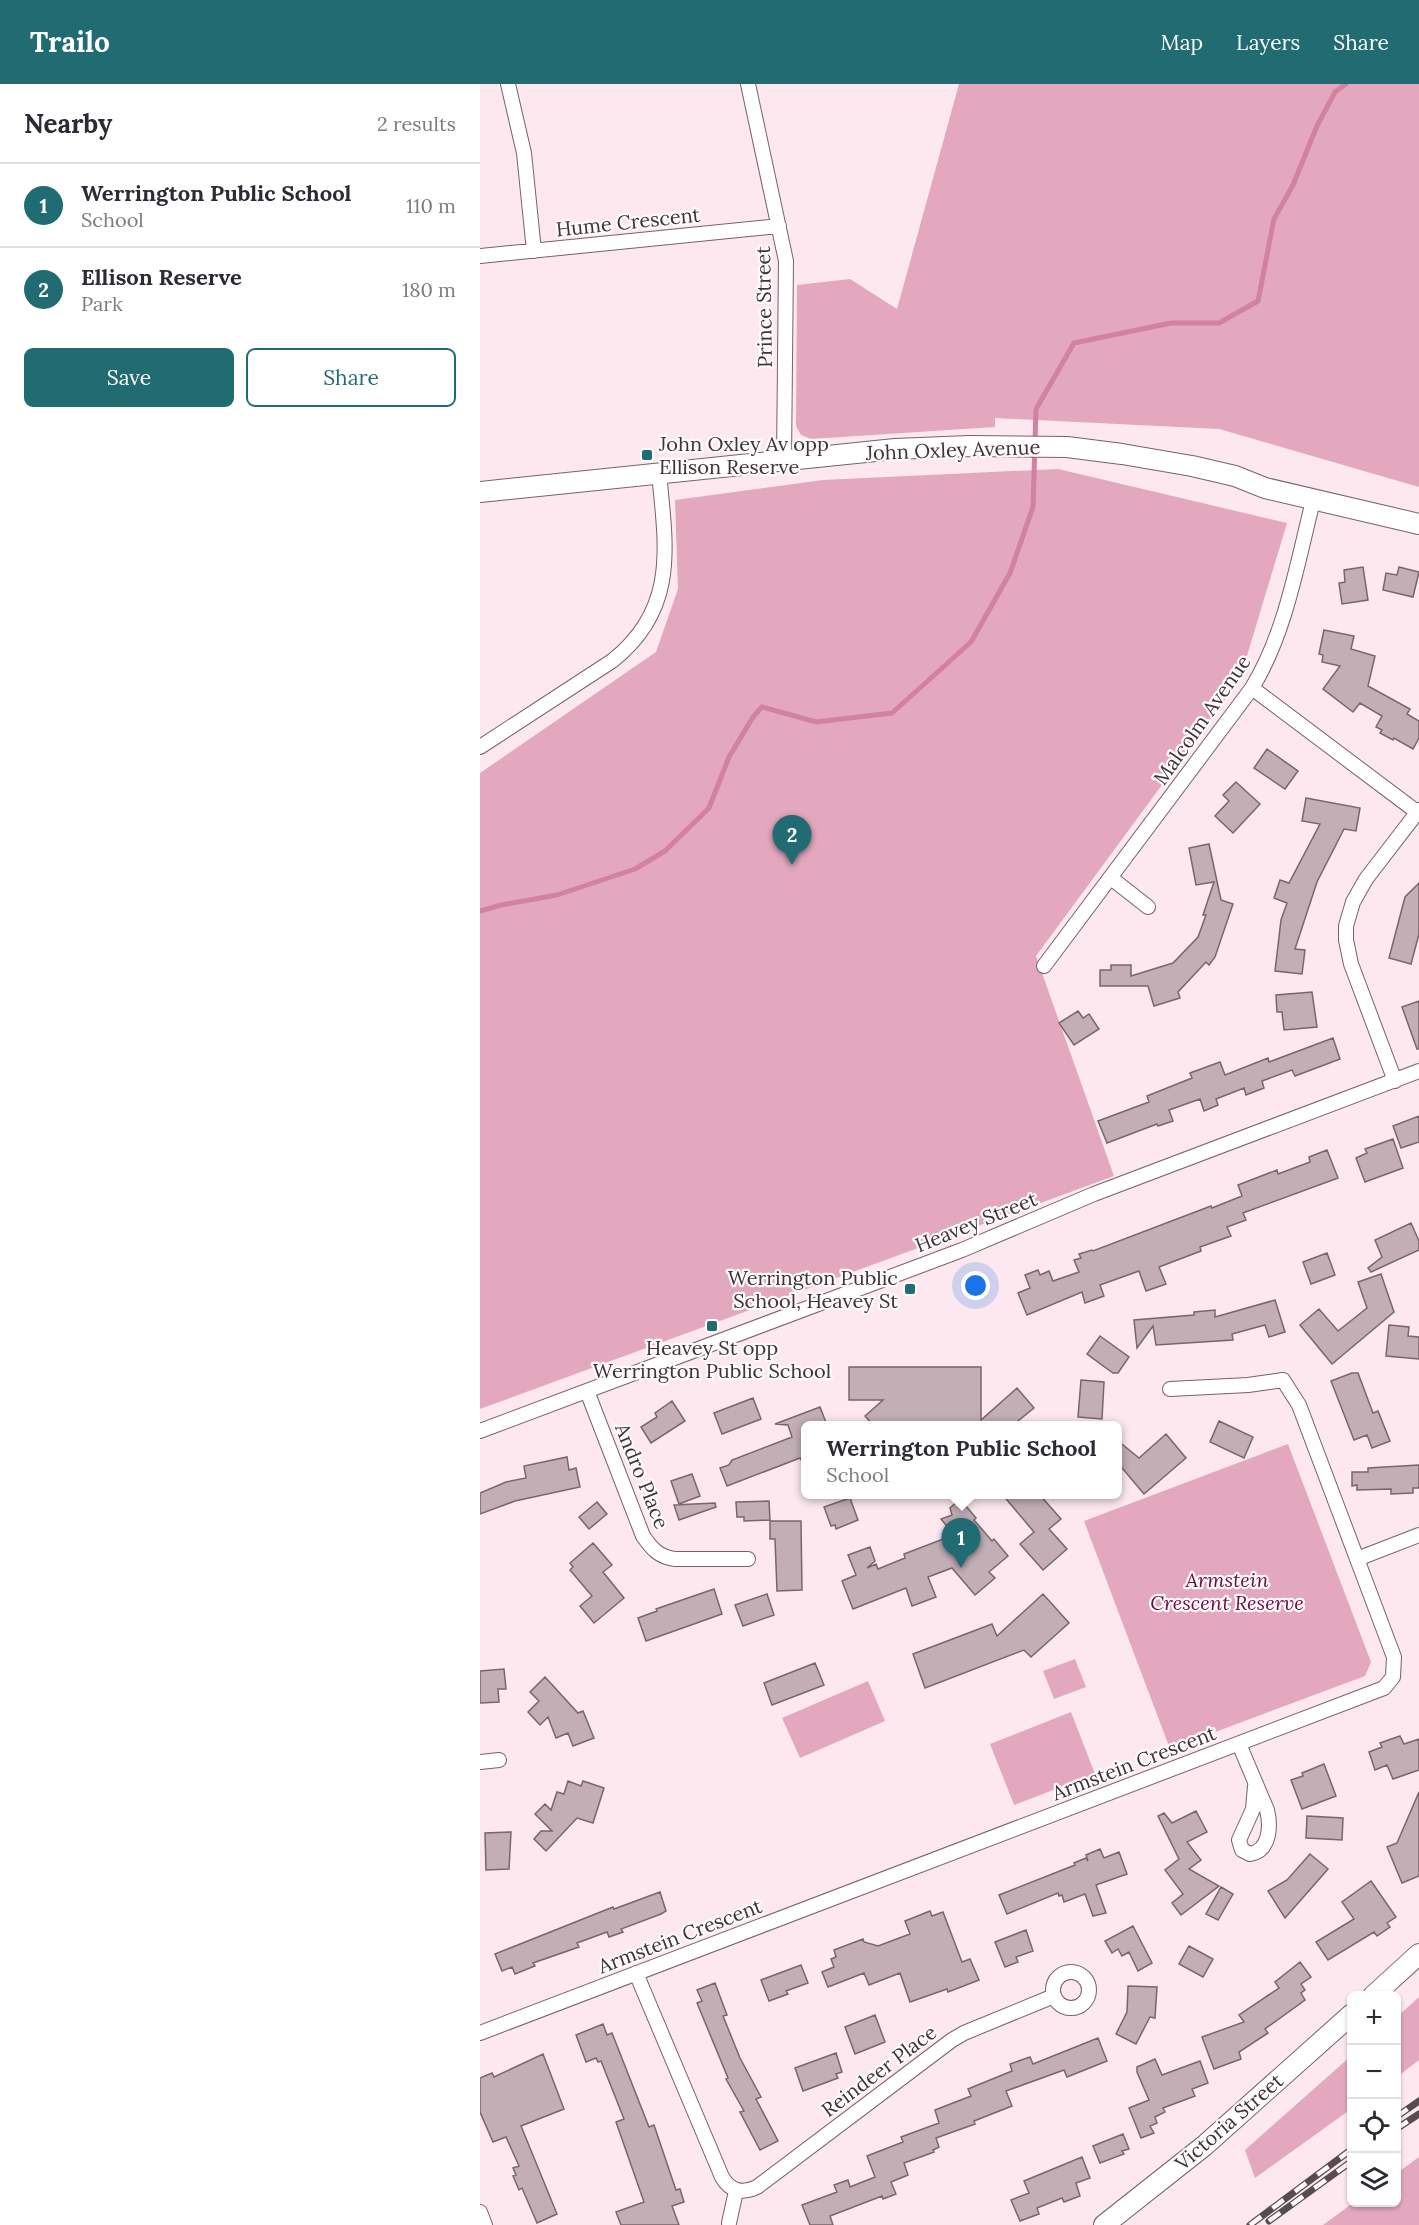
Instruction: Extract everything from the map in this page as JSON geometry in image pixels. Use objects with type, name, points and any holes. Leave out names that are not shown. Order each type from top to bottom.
[{"type":"street","points":[[508,84],[524,153],[534,251]]},
{"type":"street","name":"Prince Street","points":[[748,84],[786,261],[784,460]]},
{"type":"street","name":"Hume Crescent","points":[[480,256],[779,226]]},
{"type":"street","name":"John Oxley Avenue","points":[[480,492],[927,447],[1067,447],[1192,466],[1235,476],[1265,488],[1313,501],[1419,524]]},
{"type":"street","points":[[480,747],[612,662],[643,629],[654,608],[665,570],[666,551],[659,473]]},
{"type":"street","name":"Malcolm Avenue","points":[[1044,966],[1252,688],[1270,657],[1280,629],[1313,501]]},
{"type":"street","points":[[1252,688],[1418,811],[1366,879],[1353,902],[1346,926],[1346,940],[1351,964],[1395,1080]]},
{"type":"street","points":[[1112,878],[1148,907]]},
{"type":"street","name":"Heavey Street","points":[[480,1431],[930,1262],[1094,1194],[1419,1071]]},
{"type":"street","name":"Armstein Crescent","points":[[480,2033],[1384,1688],[1393,1677],[1394,1657],[1299,1405],[1283,1380],[1248,1385],[1170,1389]]},
{"type":"street","name":"Andro Place","points":[[587,1391],[643,1536],[653,1550],[664,1558],[748,1559]]},
{"type":"street","points":[[1357,1559],[1419,1535]]},
{"type":"street","points":[[1239,1744],[1255,1786]]},
{"type":"street","points":[[480,1762],[499,1760]]},
{"type":"street","points":[[1377,1991],[1419,1954]]},
{"type":"street","points":[[636,1973],[722,2177],[727,2185],[736,2191],[729,2223]]},
{"type":"street","name":"Reindeer Place","points":[[736,2191],[746,2191],[757,2187],[952,2040],[1054,1996]]},
{"type":"street","name":"Victoria Street","points":[[1104,2225],[1203,2146],[1347,2018]]},
{"type":"street","points":[[480,2212],[485,2225]]},
{"type":"green space","points":[[959,84],[1419,84],[1419,487],[1219,429],[995,418],[995,427],[811,439],[801,435],[796,426],[797,285],[850,279],[897,309]]},
{"type":"green space","points":[[1058,469],[1287,523],[1240,679],[1036,956],[1114,1176],[480,1409],[480,773],[656,652],[678,589],[675,500],[823,480]]},
{"type":"green space","name":"Armstein Crescent Reserve","points":[[1288,1444],[1371,1662],[1365,1676],[1170,1749],[1084,1521]]},
{"type":"green space","points":[[1075,1659],[1086,1687],[1054,1699],[1043,1671]]},
{"type":"green space","points":[[868,1681],[885,1721],[800,1758],[782,1718]]},
{"type":"green space","points":[[1071,1712],[1095,1774],[1014,1805],[990,1744]]},
{"type":"green space","points":[[1419,1997],[1419,2060],[1401,2074],[1401,2045],[1401,2013]]},
{"type":"green space","points":[[1347,2060],[1347,2112],[1255,2178],[1245,2150]]},
{"type":"green space","points":[[1419,2157],[1419,2225],[1323,2225],[1348,2207],[1401,2207],[1401,2170]]},
{"type":"building","points":[[1363,567],[1368,600],[1342,604],[1339,583],[1345,582],[1344,570]]},
{"type":"building","points":[[1399,567],[1419,572],[1413,597],[1383,590],[1386,573],[1397,575]]},
{"type":"building","points":[[1324,630],[1354,636],[1351,649],[1375,656],[1368,686],[1410,709],[1407,714],[1419,721],[1419,738],[1413,749],[1380,733],[1382,730],[1376,727],[1382,716],[1360,703],[1353,712],[1323,689],[1340,666],[1322,662],[1323,655],[1319,654]]},
{"type":"building","points":[[1267,749],[1298,771],[1285,789],[1254,768]]},
{"type":"building","points":[[1236,782],[1260,804],[1233,833],[1215,816],[1229,801],[1223,795]]},
{"type":"building","points":[[1306,798],[1360,808],[1356,831],[1344,829],[1317,882],[1295,949],[1305,950],[1302,974],[1275,971],[1281,920],[1287,903],[1274,898],[1280,880],[1289,883],[1320,824],[1302,821]]},
{"type":"building","points":[[1209,844],[1221,900],[1233,904],[1215,957],[1209,965],[1206,962],[1178,992],[1180,998],[1154,1006],[1148,986],[1100,986],[1100,970],[1111,970],[1111,965],[1131,965],[1131,976],[1173,963],[1198,937],[1214,882],[1196,885],[1189,848]]},
{"type":"building","points":[[1419,883],[1419,934],[1411,964],[1389,958],[1405,897]]},
{"type":"building","points":[[1312,992],[1317,1027],[1284,1030],[1282,1012],[1277,1012],[1276,995]]},
{"type":"building","points":[[1419,1001],[1419,1049],[1417,1049],[1402,1007]]},
{"type":"building","points":[[1078,1011],[1083,1018],[1089,1014],[1099,1029],[1074,1045],[1059,1023]]},
{"type":"building","points":[[1333,1038],[1340,1059],[1295,1076],[1292,1070],[1262,1081],[1264,1088],[1246,1095],[1244,1088],[1216,1099],[1218,1105],[1204,1111],[1200,1099],[1169,1110],[1173,1121],[1158,1126],[1157,1124],[1107,1143],[1098,1121],[1149,1102],[1147,1096],[1192,1078],[1190,1073],[1220,1062],[1225,1075],[1268,1058],[1269,1062]]},
{"type":"building","points":[[1419,1116],[1419,1142],[1401,1148],[1393,1126]]},
{"type":"building","points":[[1393,1139],[1403,1168],[1365,1182],[1356,1158],[1367,1153],[1365,1149]]},
{"type":"building","points":[[1327,1150],[1338,1178],[1243,1213],[1246,1220],[1227,1227],[1231,1236],[1200,1247],[1201,1251],[1159,1267],[1166,1284],[1146,1291],[1139,1271],[1100,1285],[1104,1296],[1085,1303],[1082,1292],[1027,1315],[1018,1293],[1030,1288],[1025,1275],[1038,1270],[1040,1275],[1049,1271],[1053,1281],[1079,1272],[1074,1260],[1081,1258],[1079,1254],[1093,1251],[1242,1196],[1238,1185],[1277,1170],[1278,1174],[1310,1162],[1309,1157]]},
{"type":"building","points":[[1411,1223],[1419,1241],[1419,1250],[1371,1272],[1368,1268],[1382,1257],[1375,1240]]},
{"type":"building","points":[[1327,1253],[1335,1275],[1311,1284],[1303,1262]]},
{"type":"building","points":[[1381,1274],[1394,1312],[1332,1364],[1300,1325],[1319,1309],[1338,1331],[1367,1308],[1358,1282]]},
{"type":"building","points":[[1275,1300],[1285,1332],[1269,1337],[1265,1325],[1232,1334],[1233,1340],[1156,1345],[1153,1326],[1137,1348],[1134,1320],[1194,1315],[1194,1312],[1215,1310],[1215,1317]]},
{"type":"building","points":[[1389,1325],[1409,1327],[1408,1336],[1419,1337],[1419,1359],[1386,1356]]},
{"type":"building","points":[[1100,1336],[1129,1357],[1118,1373],[1113,1373],[1087,1354]]},
{"type":"building","points":[[849,1367],[981,1367],[981,1420],[1017,1388],[1034,1408],[1018,1421],[869,1421],[865,1416],[883,1400],[849,1400]]},
{"type":"building","points":[[1358,1373],[1373,1413],[1378,1411],[1390,1441],[1372,1448],[1367,1435],[1354,1440],[1331,1381]]},
{"type":"building","points":[[1081,1380],[1104,1382],[1102,1419],[1078,1417]]},
{"type":"building","points":[[753,1398],[761,1419],[722,1434],[714,1413]]},
{"type":"building","points":[[672,1401],[685,1421],[651,1443],[641,1427],[657,1417],[655,1413]]},
{"type":"building","points":[[820,1407],[825,1421],[801,1421],[801,1460],[800,1458],[727,1486],[720,1468],[729,1465],[732,1460],[792,1437],[788,1425],[775,1424]]},
{"type":"building","points":[[1219,1421],[1253,1437],[1244,1458],[1210,1442]]},
{"type":"building","points":[[1166,1434],[1186,1458],[1144,1494],[1122,1468],[1122,1444],[1139,1458]]},
{"type":"building","points":[[567,1457],[569,1470],[576,1468],[580,1487],[515,1501],[480,1514],[480,1493],[506,1482],[526,1478],[524,1466]]},
{"type":"building","points":[[1419,1465],[1419,1488],[1413,1488],[1413,1493],[1391,1494],[1391,1489],[1357,1490],[1357,1485],[1352,1486],[1352,1472],[1368,1472],[1368,1468]]},
{"type":"building","points":[[692,1474],[700,1496],[679,1504],[671,1481]]},
{"type":"building","points":[[850,1499],[858,1520],[836,1529],[835,1525],[831,1526],[824,1507]]},
{"type":"building","points":[[960,1499],[976,1518],[974,1520],[1008,1556],[989,1572],[995,1578],[975,1595],[952,1568],[928,1577],[936,1597],[912,1606],[906,1588],[853,1609],[842,1581],[856,1575],[848,1555],[870,1547],[875,1561],[867,1568],[876,1564],[878,1569],[905,1558],[904,1554],[954,1535],[941,1519],[952,1515],[950,1508]]},
{"type":"building","points":[[1006,1499],[1043,1499],[1061,1519],[1049,1529],[1067,1549],[1043,1570],[1020,1544],[1034,1532]]},
{"type":"building","points":[[769,1501],[770,1520],[744,1521],[744,1517],[737,1517],[736,1502]]},
{"type":"building","points":[[597,1502],[607,1514],[589,1529],[579,1517]]},
{"type":"building","points":[[715,1503],[716,1507],[679,1520],[674,1505]]},
{"type":"building","points":[[770,1521],[801,1521],[802,1590],[777,1591],[775,1539],[770,1539]]},
{"type":"building","points":[[593,1543],[612,1565],[603,1572],[624,1598],[594,1623],[580,1606],[592,1596],[570,1570],[573,1567],[570,1563]]},
{"type":"building","points":[[714,1589],[722,1614],[646,1641],[638,1618],[657,1611],[656,1609]]},
{"type":"building","points":[[767,1594],[774,1615],[743,1626],[735,1605]]},
{"type":"building","points":[[1043,1594],[1069,1623],[1031,1657],[1024,1650],[925,1688],[913,1654],[992,1624],[997,1636]]},
{"type":"building","points":[[815,1663],[824,1685],[772,1705],[764,1683]]},
{"type":"building","points":[[504,1669],[506,1689],[498,1689],[499,1702],[480,1703],[480,1671]]},
{"type":"building","points":[[545,1677],[578,1713],[583,1711],[594,1738],[573,1746],[568,1733],[556,1738],[548,1717],[540,1725],[528,1712],[539,1701],[530,1692]]},
{"type":"building","points":[[1400,1736],[1404,1744],[1419,1739],[1419,1770],[1393,1779],[1387,1765],[1375,1770],[1369,1752],[1382,1747],[1380,1743]]},
{"type":"building","points":[[1324,1764],[1336,1796],[1302,1809],[1291,1780]]},
{"type":"building","points":[[568,1781],[581,1786],[583,1781],[604,1788],[593,1823],[577,1818],[546,1851],[534,1839],[541,1831],[552,1831],[535,1814],[545,1804],[551,1810],[557,1792],[564,1794]]},
{"type":"building","points":[[1419,1792],[1419,1876],[1402,1883],[1387,1847],[1397,1843]]},
{"type":"building","points":[[1196,1811],[1207,1832],[1187,1842],[1201,1860],[1189,1869],[1219,1886],[1181,1915],[1172,1903],[1183,1894],[1165,1870],[1179,1859],[1158,1816],[1164,1813],[1172,1823]]},
{"type":"building","points":[[1307,1816],[1343,1818],[1342,1840],[1306,1838]]},
{"type":"building","points":[[511,1832],[509,1869],[486,1870],[485,1833]]},
{"type":"building","points":[[1100,1849],[1104,1858],[1119,1852],[1127,1874],[1096,1885],[1106,1913],[1093,1916],[1085,1894],[1064,1902],[1062,1895],[1059,1896],[1058,1893],[1007,1914],[999,1895],[1075,1865],[1074,1863],[1086,1858],[1088,1861],[1086,1855]]},
{"type":"building","points":[[1310,1854],[1328,1869],[1285,1918],[1268,1891],[1287,1880]]},
{"type":"building","points":[[1371,1881],[1396,1917],[1387,1923],[1390,1927],[1377,1936],[1374,1932],[1328,1960],[1316,1942],[1354,1919],[1342,1902]]},
{"type":"building","points":[[1221,1887],[1233,1894],[1218,1920],[1206,1914]]},
{"type":"building","points":[[660,1892],[666,1911],[661,1914],[621,1929],[623,1932],[609,1937],[607,1932],[577,1943],[579,1947],[533,1963],[535,1966],[515,1974],[512,1967],[502,1971],[495,1954],[613,1907],[614,1909]]},
{"type":"building","points":[[930,1911],[932,1916],[943,1912],[962,1962],[970,1959],[979,1980],[948,1992],[947,1989],[910,2002],[900,1973],[869,1985],[864,1973],[828,1987],[822,1972],[834,1967],[831,1959],[836,1957],[834,1950],[863,1939],[864,1942],[878,1946],[910,1934],[905,1921]]},
{"type":"building","points":[[1133,1926],[1152,1963],[1138,1971],[1129,1952],[1122,1956],[1118,1949],[1112,1953],[1105,1941]]},
{"type":"building","points":[[1026,1930],[1033,1951],[1016,1957],[1018,1962],[1005,1967],[995,1942]]},
{"type":"building","points":[[1189,1946],[1213,1959],[1203,1977],[1179,1964]]},
{"type":"building","points":[[1300,1962],[1311,1977],[1301,1984],[1305,1990],[1301,1993],[1305,2000],[1265,2029],[1268,2033],[1239,2052],[1241,2059],[1214,2069],[1202,2037],[1244,2022],[1239,2015],[1279,1988],[1275,1982]]},
{"type":"building","points":[[801,1965],[808,1983],[786,1991],[788,1994],[769,2001],[761,1980]]},
{"type":"building","points":[[715,1983],[727,2015],[723,2016],[740,2058],[761,2097],[756,2099],[778,2141],[760,2150],[740,2112],[744,2111],[726,2079],[728,2078],[697,2003],[702,2001],[697,1990]]},
{"type":"building","points":[[1128,1986],[1157,1987],[1155,2018],[1150,2017],[1136,2044],[1116,2034],[1127,2012]]},
{"type":"building","points":[[875,2015],[885,2042],[855,2054],[845,2027]]},
{"type":"building","points":[[603,2024],[607,2035],[612,2033],[649,2127],[654,2125],[676,2190],[680,2189],[684,2202],[672,2206],[679,2225],[621,2225],[616,2212],[644,2202],[616,2122],[624,2119],[601,2061],[598,2062],[596,2058],[586,2062],[576,2035]]},
{"type":"building","points":[[1098,2038],[1107,2061],[1067,2077],[1064,2070],[1006,2091],[1012,2106],[974,2121],[975,2124],[936,2138],[939,2147],[933,2150],[934,2152],[904,2163],[908,2175],[891,2182],[896,2194],[883,2199],[882,2196],[830,2216],[833,2225],[810,2225],[802,2205],[837,2192],[834,2185],[848,2180],[850,2187],[875,2177],[867,2156],[903,2142],[901,2137],[939,2123],[935,2110],[971,2096],[968,2089],[1012,2071],[1010,2064],[1030,2057],[1033,2064]]},
{"type":"building","points":[[836,2053],[842,2072],[836,2074],[838,2078],[803,2091],[795,2068]]},
{"type":"building","points":[[543,2054],[564,2109],[521,2126],[557,2214],[537,2223],[522,2188],[519,2190],[513,2176],[516,2175],[513,2168],[519,2166],[506,2137],[493,2142],[480,2112],[480,2078],[492,2073],[494,2077]]},
{"type":"building","points":[[1155,2059],[1162,2075],[1200,2061],[1208,2083],[1192,2089],[1195,2096],[1163,2108],[1165,2112],[1155,2117],[1157,2123],[1150,2126],[1154,2133],[1141,2138],[1129,2108],[1149,2100],[1137,2067]]},
{"type":"building","points":[[1123,2134],[1129,2149],[1122,2151],[1124,2154],[1100,2163],[1093,2146]]},
{"type":"building","points":[[1082,2157],[1090,2178],[1076,2183],[1080,2196],[1064,2202],[1062,2198],[1037,2208],[1039,2214],[1020,2221],[1011,2200],[1029,2193],[1024,2181]]},
{"type":"waterway","points":[[480,911],[557,895],[635,869],[665,851],[709,808],[729,757],[753,717],[762,707],[816,722],[892,713],[971,642],[1010,573],[1033,507],[1036,409],[1074,343],[1171,323],[1219,323],[1258,301],[1274,219],[1293,185],[1317,126],[1335,92],[1346,84]]},
{"type":"railway","points":[[1401,2114],[1419,2101]]},
{"type":"railway","points":[[1401,2126],[1419,2114]]},
{"type":"railway","points":[[1250,2225],[1347,2153]]},
{"type":"railway","points":[[1269,2221],[1347,2165]]},
{"type":"place","name":"John Oxley Av opp Ellison Reserve","points":[[647,455]]},
{"type":"place","name":"Ellison Reserve","points":[[792,865]]},
{"type":"place","name":"Werrington Public School, Heavey St","points":[[910,1289]]},
{"type":"place","name":"Heavey St opp Werrington Public School","points":[[712,1326]]},
{"type":"place","name":"Werrington Public School","points":[[961,1568]]}]
